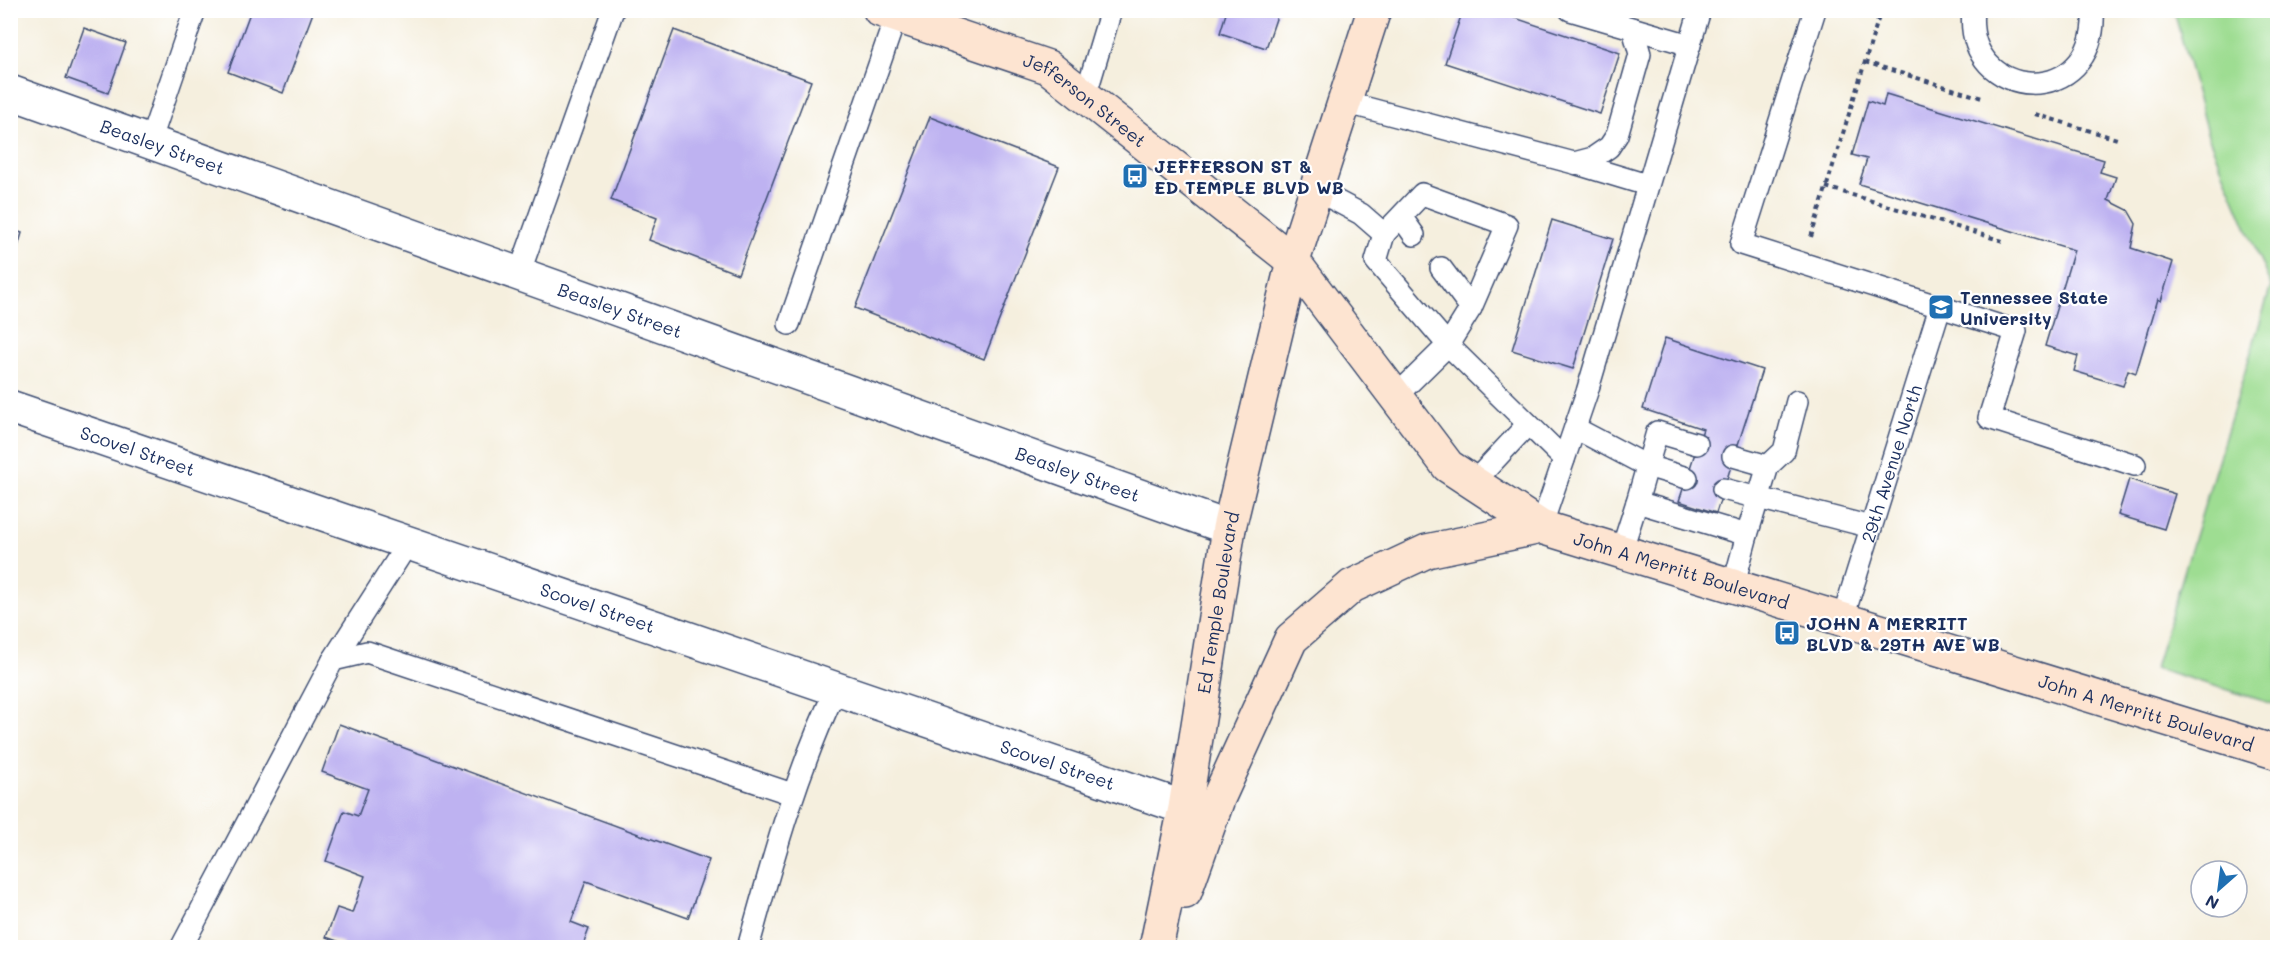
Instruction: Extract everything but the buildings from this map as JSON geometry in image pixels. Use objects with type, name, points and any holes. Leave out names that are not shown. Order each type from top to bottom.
[{"type":"main road","name":"Ed Temple Boulevard","points":[[1156,948],[1185,808],[1229,528],[1293,261],[1374,10]]},
{"type":"main road","name":"Jefferson Street","points":[[888,13],[1048,67],[1293,261]]},
{"type":"main road","name":"John A Merritt Boulevard","points":[[1293,261],[1448,466],[1541,527],[2277,753]]},
{"type":"main road","points":[[1166,948],[1218,799],[1291,639],[1352,586],[1427,551],[1541,527]]},
{"type":"street","name":"Beasley Street","points":[[10,92],[1229,528]]},
{"type":"street","name":"Scovel Street","points":[[10,407],[1185,808]]},
{"type":"lane","points":[[150,142],[195,10]]},
{"type":"lane","points":[[519,274],[613,10]]},
{"type":"lane","points":[[1085,97],[1111,10]]},
{"type":"lane","points":[[1570,10],[1690,45]]},
{"type":"lane","points":[[1541,527],[1575,428],[1700,10]]},
{"type":"lane","points":[[1815,10],[1741,244],[2016,331],[1989,418],[2135,465]]},
{"type":"lane","points":[[1973,10],[1971,26],[1976,46],[1986,63],[2002,76],[2021,83],[2041,84],[2061,78],[2077,66],[2089,49],[2094,30],[2093,10]]},
{"type":"lane","points":[[789,324],[888,13]]},
{"type":"lane","points":[[1574,163],[1593,158],[1608,147],[1617,135],[1640,54],[1633,29]]},
{"type":"lane","points":[[1344,102],[1574,163],[1647,186]]},
{"type":"lane","points":[[1316,190],[1361,214],[1384,234]]},
{"type":"lane","points":[[1395,397],[1448,345],[1471,308],[1507,225],[1422,194],[1402,218],[1384,234],[1376,261],[1448,345],[1564,459]]},
{"type":"lane","points":[[1402,218],[1414,235]]},
{"type":"lane","points":[[1441,268],[1471,308]]},
{"type":"lane","name":"29th Avenue North","points":[[1842,621],[1940,307]]},
{"type":"lane","points":[[1733,587],[1768,466],[1784,452],[1797,401]]},
{"type":"lane","points":[[1474,482],[1528,424]]},
{"type":"lane","points":[[1575,428],[1647,466],[1687,478]]},
{"type":"lane","points":[[1621,552],[1657,432],[1697,444]]},
{"type":"lane","points":[[1733,456],[1768,466]]},
{"type":"lane","points":[[1723,489],[1757,500],[1871,527]]},
{"type":"lane","points":[[1637,502],[1747,535]]},
{"type":"lane","points":[[181,948],[333,660],[408,543]]},
{"type":"lane","points":[[333,660],[367,652],[792,794]]},
{"type":"lane","points":[[748,948],[792,794],[808,750],[836,689]]},
{"type":"path","points":[[1803,263],[1881,10]]},
{"type":"path","points":[[1826,187],[2006,242]]},
{"type":"green space","points":[[2174,11],[2277,11],[2277,705],[2155,668],[2271,286],[2208,136]]},
{"type":"place","name":"JEFFERSON ST & ED TEMPLE BLVD WB","points":[[1135,176]]},
{"type":"place","name":"Tennessee State University","points":[[1941,307]]},
{"type":"place","name":"JOHN A MERRITT BLVD & 29TH AVE WB","points":[[1787,633]]}]
